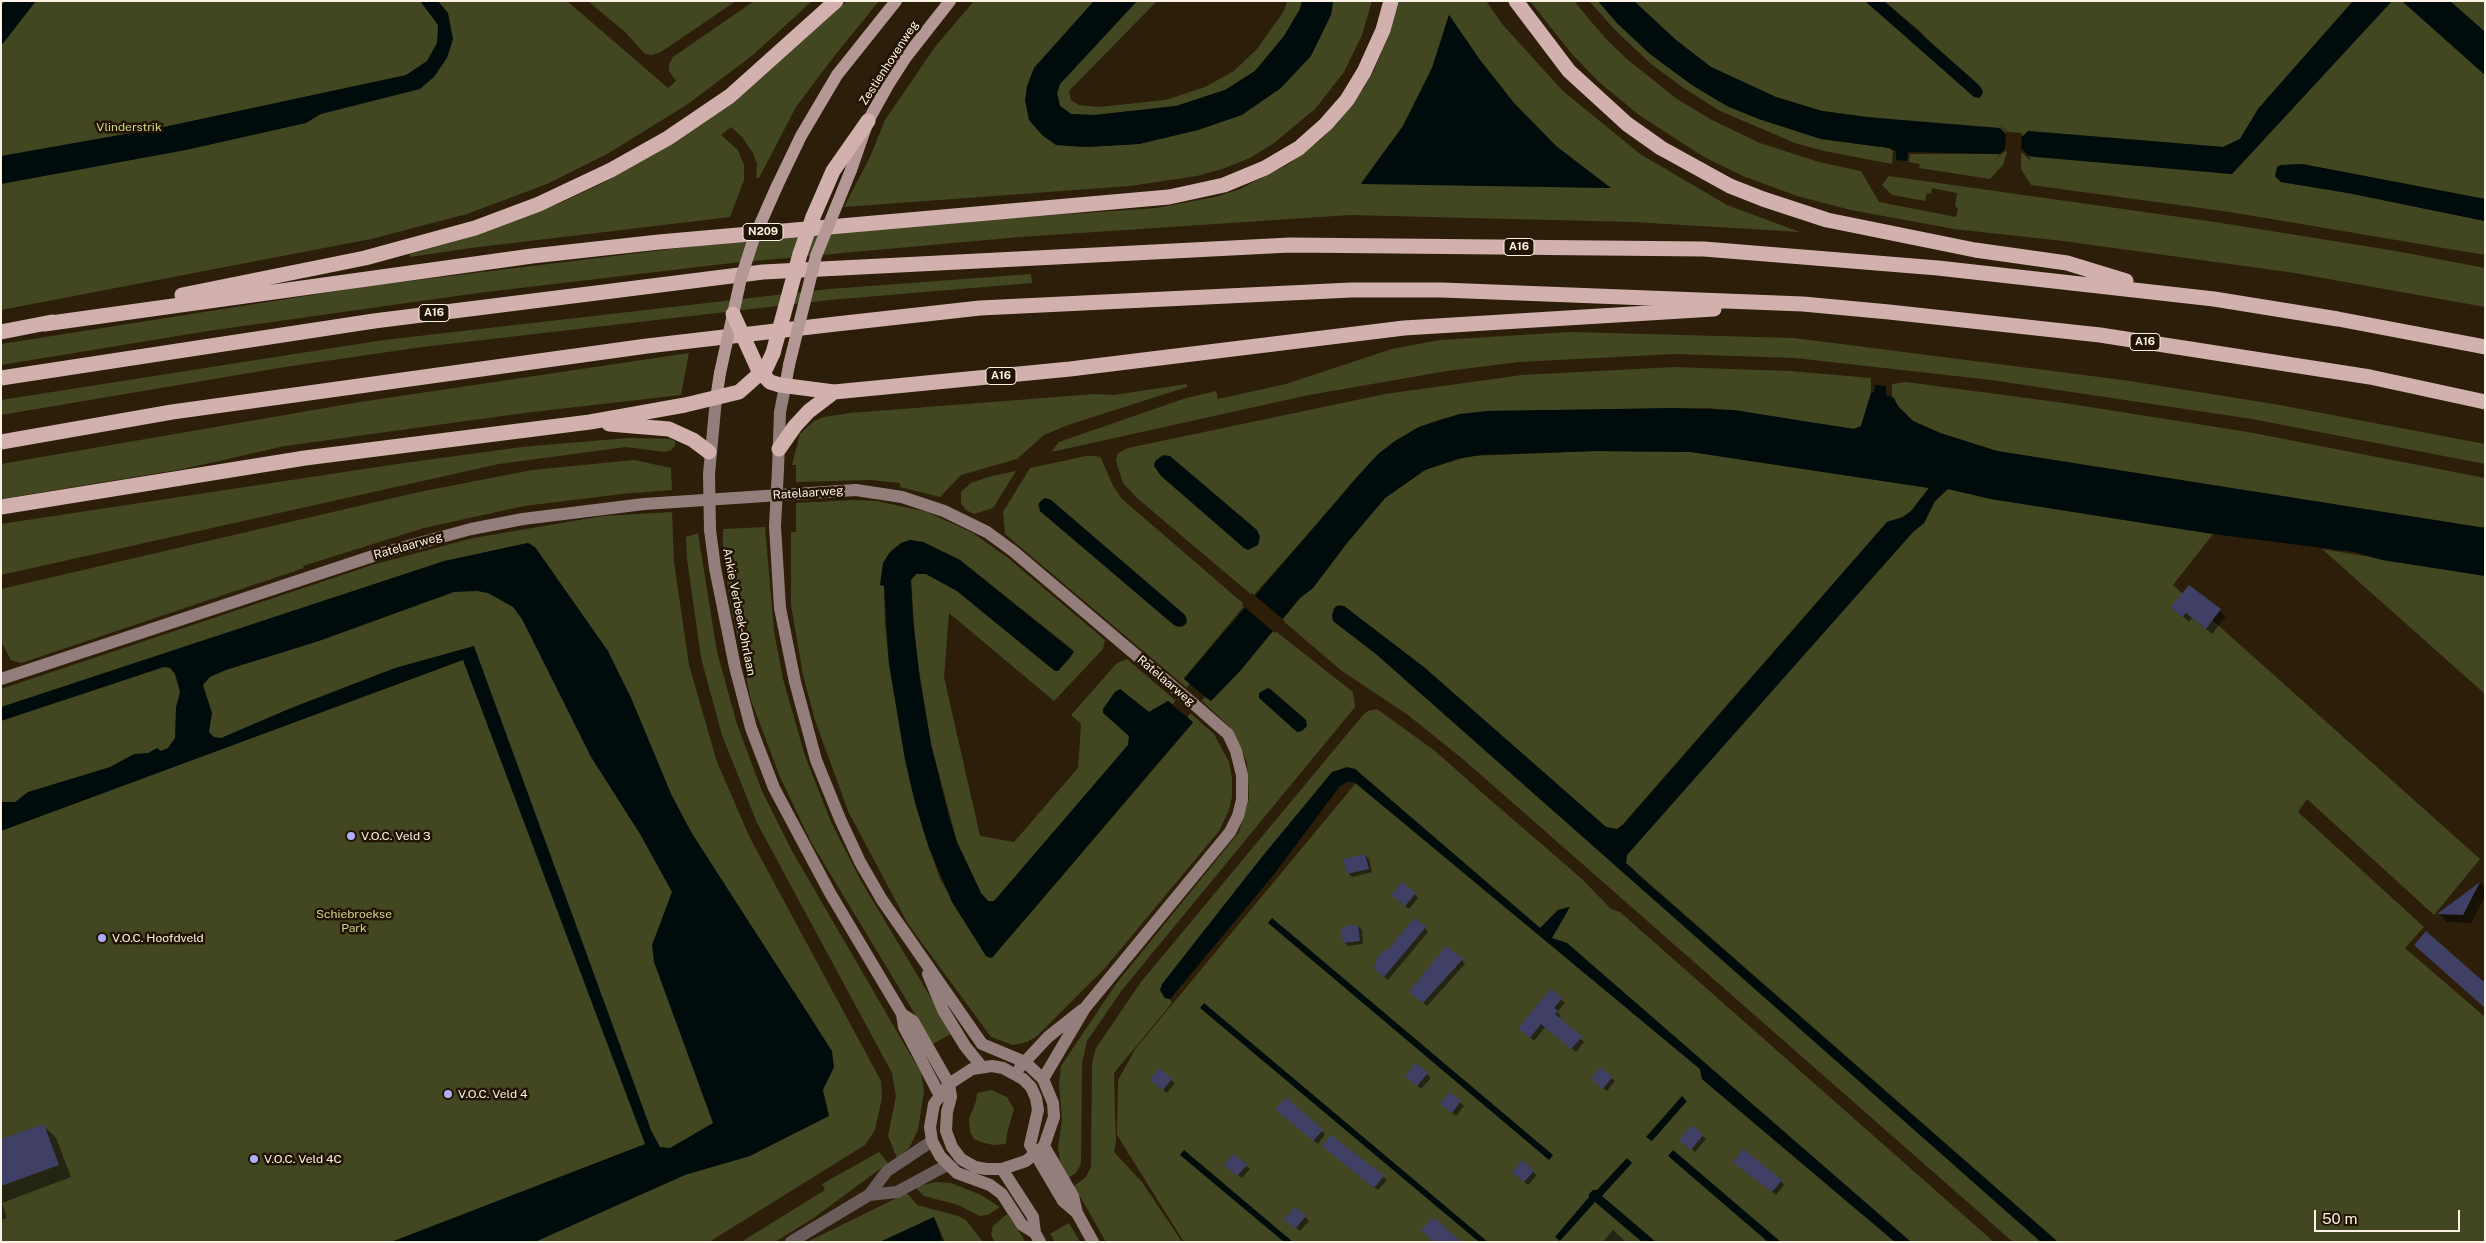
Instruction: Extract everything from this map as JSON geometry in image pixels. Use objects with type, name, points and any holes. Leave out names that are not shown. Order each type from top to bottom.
[{"type":"highway","points":[[1,332],[365,258],[475,228],[539,204],[611,170],[668,138],[722,101],[798,38],[836,1]]},
{"type":"highway","name":"N209","points":[[44,324],[532,256],[660,242],[1169,196],[1224,185],[1265,168],[1299,148],[1326,124],[1347,100],[1364,72],[1383,30],[1391,1]]},
{"type":"highway","name":"A16","points":[[1516,1],[1569,71],[1627,124],[1661,148],[1730,186],[1827,220],[1975,250],[2067,263],[2168,293]]},
{"type":"highway","points":[[1,507],[305,458],[590,422],[716,399],[739,392],[761,370],[773,353],[800,254],[833,172],[868,121]]},
{"type":"highway","name":"A16","points":[[1,378],[374,320],[763,272],[1290,244],[1704,249],[1947,269],[2168,293],[2338,319],[2485,348]]},
{"type":"highway","name":"A16","points":[[1,442],[172,412],[619,349],[980,308],[1351,290],[1442,290],[1803,304],[2100,335],[2370,377],[2485,402]]},
{"type":"highway","name":"A16","points":[[761,370],[770,382],[785,387],[834,392],[1070,370],[1404,328],[1803,304]]},
{"type":"highway","points":[[733,314],[761,370]]},
{"type":"highway","points":[[779,450],[795,426],[809,411],[834,392]]},
{"type":"highway","points":[[590,422],[669,429],[693,440],[709,452]]},
{"type":"main road","name":"Ankie Verbeek-Ohrlaan","points":[[896,1],[837,75],[801,136],[754,238],[741,278],[716,399],[709,452],[710,530],[714,568],[734,667],[751,728],[774,788],[830,893],[902,1014],[904,1028],[939,1094]]},
{"type":"main road","name":"Zestienhovenweg","points":[[785,387],[816,256],[851,170],[868,121],[906,57],[950,1]]},
{"type":"main road","points":[[785,387],[780,412],[775,526],[780,608],[816,760],[860,862],[882,900],[982,1044],[992,1050],[1024,1062],[1043,1079],[1053,1103],[1054,1117],[1039,1150],[1018,1165],[1002,1169],[986,1170],[975,1167],[961,1158],[952,1146],[946,1131],[946,1112],[952,1097],[949,1084]]},
{"type":"main road","name":"Ratelaarweg","points":[[1,679],[379,554],[471,528],[602,508],[856,490],[902,496],[944,511],[987,532],[1052,583],[1228,734],[1236,751],[1242,775],[1242,800],[1238,816],[1230,832],[1084,1008],[1043,1079]]},
{"type":"main road","points":[[918,951],[943,1010],[965,1046],[982,1067]]},
{"type":"main road","name":"Ratelaarweg","points":[[1014,1072],[1048,1037],[1084,1008]]},
{"type":"main road","name":"Ankie Verbeek-Ohrlaan","points":[[902,1014],[913,1021],[949,1084]]},
{"type":"main road","points":[[1038,1238],[1022,1225],[1007,1201],[996,1189],[957,1173],[947,1164],[932,1141],[931,1114],[939,1094],[963,1074],[982,1067],[992,1066],[1014,1072],[1023,1079],[1036,1098],[1038,1110],[1030,1145],[1039,1150],[1073,1196],[1076,1214],[1093,1242]]},
{"type":"main road","points":[[947,1164],[961,1158]]},
{"type":"main road","points":[[1002,1169],[1033,1217],[1038,1238]]},
{"type":"street","points":[[791,1242],[869,1195],[886,1171],[932,1141]]},
{"type":"street","points":[[869,1195],[897,1192],[947,1164]]},
{"type":"green space","name":"Vlinderstrik","points":[[1,1],[567,1],[668,88],[676,81],[669,71],[669,64],[673,57],[754,1],[812,1],[753,55],[688,104],[609,153],[547,184],[467,214],[371,239],[1,310]]},
{"type":"green space","points":[[588,1],[736,1],[661,52],[652,55],[645,54],[625,32]]},
{"type":"green space","points":[[847,1],[879,1],[796,107],[759,178],[756,178],[757,164],[753,153],[742,137],[731,127],[721,135],[738,150],[744,165],[744,180],[730,217],[410,257],[410,254],[460,240],[558,204],[603,183],[659,151],[745,91]]},
{"type":"green space","points":[[974,1],[1094,1],[1034,68],[1056,145],[1086,147],[1139,144],[1198,130],[1331,15],[1333,1],[1372,1],[1362,35],[1344,72],[1315,109],[1274,143],[1250,158],[1222,169],[1197,176],[1130,186],[844,207],[870,157],[885,120],[935,47]]},
{"type":"green space","points":[[1137,1],[1157,1],[1069,91],[1071,100],[1079,105],[1099,107],[1165,100],[1205,87],[1234,71],[1257,49],[1284,11],[1287,1],[1302,1],[1300,9],[1284,36],[1255,71],[1225,90],[1177,106],[1094,115],[1071,114],[1060,106],[1057,93],[1060,84]]},
{"type":"green space","points":[[1397,1],[1486,1],[1503,25],[1563,91],[1640,154],[1727,205],[1800,232],[1633,222],[1350,215],[1020,237],[732,263],[478,293],[208,331],[1,365],[1,344],[369,286],[687,247],[938,223],[1156,208],[1215,197],[1240,189],[1287,165],[1319,141],[1336,124],[1364,88],[1390,32]],"holes":[[[1449,15],[1480,60],[1514,103],[1556,146],[1610,188],[1361,183],[1403,126],[1432,68]]]},
{"type":"green space","points":[[1530,1],[1574,1],[1606,39],[1628,60],[1677,99],[1712,120],[1760,143],[1819,162],[1861,171],[1879,202],[1956,217],[1958,208],[1955,207],[1957,193],[1932,188],[1931,194],[1927,193],[1925,201],[1892,195],[1882,185],[1889,176],[2215,222],[2396,251],[2485,268],[2485,307],[2295,273],[2063,241],[1954,229],[1851,210],[1797,196],[1743,176],[1704,157],[1639,115],[1599,82],[1571,53]]},
{"type":"green space","points":[[1589,1],[1598,1],[1617,23],[1650,54],[1692,85],[1727,106],[1759,119],[1821,139],[1889,148],[1893,151],[1892,164],[1824,151],[1795,143],[1720,111],[1685,89],[1651,64],[1615,30]]},
{"type":"green space","points":[[1634,1],[1865,1],[1974,96],[1921,32],[1884,1],[2353,1],[2258,109],[2240,139],[2223,147],[2028,131],[2023,136],[2007,135],[1822,111],[1776,97],[1711,67],[1676,40]]},
{"type":"green space","points":[[2392,1],[2402,1],[2485,75],[2485,199],[2302,164],[2275,176],[2281,182],[2348,193],[2485,221],[2485,255],[2230,212],[2031,185],[2021,169],[2021,152],[2031,161],[2029,156],[2232,174]]},
{"type":"green space","points":[[2450,1],[2485,1],[2485,32]]},
{"type":"green space","points":[[2005,150],[2007,152],[2003,165],[1990,179],[1919,168],[1920,164],[1909,162],[1910,154],[2000,154],[1993,162]]},
{"type":"green space","points":[[1031,274],[1032,283],[830,300],[422,347],[285,367],[1,415],[1,400],[384,340],[829,289]]},
{"type":"green space","points":[[1570,332],[1794,338],[2123,380],[2274,404],[2485,444],[2485,464],[2252,419],[1991,380],[1795,358],[1675,354],[1519,362],[1447,371],[1309,395],[1051,452],[1059,442],[1186,398],[1216,391],[1218,399],[1286,384],[1392,349],[1440,340]]},
{"type":"green space","points":[[689,353],[681,395],[524,413],[285,446],[183,469],[1,499],[1,464],[360,402]]},
{"type":"green space","points":[[1674,367],[1790,371],[1871,378],[1871,393],[1861,426],[1854,429],[1710,408],[1488,411],[1460,414],[1438,420],[1419,427],[1395,441],[1378,455],[1253,596],[1137,498],[1123,483],[1116,461],[1118,453],[1128,448],[1385,394],[1522,375]]},
{"type":"green space","points":[[1906,382],[2064,403],[2248,432],[2485,478],[2485,528],[1997,451],[1940,433],[1913,421],[1898,406],[1892,396],[1892,384]]},
{"type":"green space","points":[[1187,384],[1187,387],[1068,425],[1044,435],[1017,459],[961,475],[940,497],[900,487],[900,483],[870,480],[796,482],[796,465],[792,465],[800,434],[814,421],[824,417],[850,413],[1095,394],[1114,395]]},
{"type":"green space","points":[[627,438],[670,439],[675,441],[675,446],[665,452],[626,447],[499,464],[1,575],[1,524],[397,464],[522,447]]},
{"type":"green space","points":[[1597,451],[1691,452],[1929,488],[1911,511],[1903,517],[1887,522],[1617,829],[1606,827],[1425,668],[1344,606],[1339,605],[1333,609],[1333,621],[1376,654],[2041,1242],[2013,1242],[1464,760],[1408,715],[1342,671],[1282,620],[1300,598],[1313,588],[1347,543],[1385,498],[1425,470],[1469,456]]},
{"type":"green space","points":[[1086,456],[1101,458],[1113,486],[1122,499],[1245,605],[1184,678],[1191,684],[1187,688],[1005,534],[1003,512],[1030,468]],"holes":[[[1042,499],[1051,500],[1185,615],[1187,623],[1183,627],[1174,625],[1040,511],[1038,505]]]},
{"type":"green space","points":[[634,460],[671,468],[672,490],[524,506],[424,528],[303,566],[304,568],[21,663],[11,660],[1,641],[1,589],[419,492],[532,470]]},
{"type":"green space","points":[[1016,471],[993,508],[974,514],[966,510],[961,503],[961,492],[971,483]]},
{"type":"green space","points":[[1948,489],[1991,499],[2213,534],[2173,585],[2480,859],[2434,915],[2307,799],[2298,812],[2424,927],[2405,948],[2485,1017],[2485,1242],[2058,1242],[1626,863],[1627,855],[1635,844],[1913,532],[1924,523],[1935,501]]},
{"type":"green space","points":[[853,500],[877,501],[927,512],[973,533],[1008,558],[1105,640],[1103,649],[1054,701],[949,613],[944,677],[980,836],[1014,842],[1078,768],[1081,724],[1071,715],[1117,663],[1127,659],[1176,701],[1173,705],[1168,701],[1149,712],[1120,689],[1112,695],[1125,732],[1130,738],[1128,745],[998,898],[994,901],[988,901],[981,893],[957,842],[931,744],[916,652],[911,580],[916,574],[926,574],[957,591],[1055,671],[1058,671],[1071,657],[1073,650],[960,560],[923,542],[910,540],[901,543],[884,586],[885,624],[889,664],[922,827],[940,879],[986,956],[989,958],[1035,908],[1193,723],[1187,717],[1190,713],[1214,734],[1229,762],[1232,777],[1232,797],[1229,810],[1219,831],[1105,968],[1037,1036],[1027,1042],[1013,1045],[991,1037],[908,924],[848,811],[815,720],[803,675],[791,605],[791,532],[796,532],[796,503]]},
{"type":"green space","name":"Schiebroekse Park","points":[[672,512],[674,562],[689,665],[717,762],[750,838],[881,1081],[882,1098],[875,1130],[865,1145],[709,1242],[1,1242],[1,689],[372,565],[473,538],[603,516]],"holes":[[[528,543],[607,651],[631,698],[671,794],[691,832],[742,914],[818,1028],[482,553]]]},
{"type":"green space","points":[[765,527],[774,631],[783,679],[805,756],[831,822],[861,881],[952,1033],[933,1044],[811,842],[780,777],[751,700],[730,602],[723,551],[723,529]]},
{"type":"green space","points":[[698,533],[717,652],[737,724],[762,791],[792,851],[921,1073],[924,1091],[918,1130],[909,1148],[897,1158],[888,1136],[896,1096],[892,1073],[757,823],[722,735],[701,658],[687,559],[686,537]]},
{"type":"green space","points":[[2322,549],[2485,576],[2485,694]]},
{"type":"green space","points":[[1274,630],[1353,692],[1355,707],[1122,990],[1087,1041],[1082,1063],[1081,1164],[1076,1173],[1068,1178],[1060,1161],[1058,1148],[1062,1119],[1059,1084],[1061,1066],[1116,984],[1239,832],[1249,799],[1247,762],[1230,727],[1201,700],[1204,696],[1211,701],[1240,671]],"holes":[[[1268,688],[1306,720],[1259,693]]]},
{"type":"green space","points":[[1377,709],[1435,751],[1582,879],[1611,909],[1620,912],[1994,1242],[1911,1242],[1567,943],[1551,938],[1569,907],[1558,910],[1540,928],[1355,769],[1350,768],[1160,990],[1165,998],[1170,999],[1172,1003],[1114,1073],[1116,1142],[1114,1152],[1142,1182],[1182,1242],[1106,1242],[1074,1186],[1086,1177],[1091,1167],[1092,1063],[1096,1048],[1141,982],[1363,715],[1368,711]]},
{"type":"green space","points":[[1356,783],[1700,1069],[1702,1079],[1895,1242],[1184,1242],[1117,1135],[1118,1080],[1136,1048]]},
{"type":"green space","points":[[991,1090],[1007,1097],[1014,1109],[1006,1144],[993,1145],[981,1142],[974,1139],[970,1132],[969,1119],[977,1093]]},
{"type":"green space","points":[[879,1152],[888,1163],[815,1217],[775,1242],[741,1242],[825,1190],[822,1184]]},
{"type":"green space","points":[[935,1182],[951,1183],[981,1195],[1000,1207],[988,1215],[980,1216],[958,1205],[924,1196],[915,1187]]},
{"type":"green space","points":[[907,1193],[917,1205],[966,1220],[983,1242],[945,1242],[934,1217],[880,1242],[807,1242]]},
{"type":"green space","points":[[1007,1214],[1026,1242],[995,1242],[991,1235],[993,1226]]},
{"type":"green space","points":[[1069,1223],[1080,1242],[1055,1242],[1050,1234]]},
{"type":"shaded area","points":[[5,1],[36,1],[1,46],[1,6]]},
{"type":"shaded area","points":[[420,1],[438,1],[448,13],[453,39],[447,58],[434,77],[420,89],[321,114],[306,123],[186,150],[1,184],[1,156],[159,128],[406,75],[427,61],[437,43],[438,25]]},
{"type":"shaded area","points":[[1094,1],[1137,1],[1060,84],[1057,93],[1060,106],[1071,114],[1095,115],[1176,106],[1225,90],[1255,71],[1284,36],[1300,9],[1302,1],[1333,1],[1331,15],[1311,56],[1281,88],[1242,115],[1198,130],[1139,144],[1086,147],[1056,145],[1042,135],[1029,120],[1025,100],[1027,86],[1034,68]]},
{"type":"shaded area","points":[[1598,1],[1634,1],[1676,40],[1711,67],[1776,97],[1822,111],[1866,117],[2000,128],[2007,135],[2023,136],[2028,131],[2223,147],[2240,139],[2258,109],[2353,1],[2392,1],[2232,174],[2036,157],[2029,156],[2021,148],[2006,148],[2000,154],[1908,152],[1907,161],[1896,160],[1896,151],[1889,148],[1821,139],[1759,119],[1727,106],[1692,85],[1650,54],[1617,23]]},
{"type":"shaded area","points":[[1865,1],[1884,1],[1979,85],[1983,91],[1982,95],[1979,98],[1974,97]]},
{"type":"shaded area","points":[[2402,1],[2450,1],[2485,32],[2485,75]]},
{"type":"shaded area","points":[[1449,15],[1480,60],[1514,103],[1556,146],[1611,188],[1361,184],[1403,126],[1432,68]]},
{"type":"shaded area","points":[[2302,164],[2485,199],[2485,221],[2348,193],[2281,182],[2275,176],[2277,167],[2280,165]]},
{"type":"shaded area","points":[[1875,385],[1886,386],[1886,395],[1894,398],[1898,406],[1913,421],[1940,433],[1997,451],[2485,528],[2485,576],[2382,560],[2354,552],[2213,534],[1991,499],[1948,489],[1935,501],[1924,523],[1913,532],[1627,855],[1626,863],[1644,880],[2058,1242],[2041,1242],[1376,654],[1333,621],[1332,615],[1336,606],[1344,606],[1425,668],[1606,827],[1617,829],[1623,825],[1887,522],[1903,517],[1911,511],[1929,488],[1691,452],[1597,451],[1481,455],[1457,459],[1425,470],[1385,498],[1347,543],[1313,588],[1300,598],[1240,671],[1211,701],[1204,696],[1187,717],[1193,722],[992,958],[986,956],[952,902],[929,848],[915,803],[905,760],[889,664],[884,586],[880,585],[883,563],[890,552],[901,543],[910,540],[923,542],[960,560],[1074,652],[1058,671],[1055,671],[957,591],[926,574],[916,574],[911,580],[913,620],[920,680],[931,744],[949,817],[957,842],[981,893],[988,901],[994,901],[1128,745],[1129,736],[1103,713],[1103,709],[1115,692],[1120,689],[1149,712],[1168,701],[1173,705],[1190,684],[1184,679],[1356,478],[1378,454],[1395,441],[1419,427],[1460,414],[1488,411],[1672,408],[1734,410],[1854,429],[1861,426]]},
{"type":"shaded area","points":[[1163,455],[1170,456],[1257,530],[1260,537],[1258,545],[1248,550],[1244,548],[1161,476],[1154,466],[1155,461]]},
{"type":"shaded area","points":[[1045,498],[1051,500],[1185,615],[1187,620],[1185,624],[1179,627],[1174,625],[1040,511],[1039,503]]},
{"type":"shaded area","points":[[528,543],[535,547],[608,651],[631,698],[671,794],[691,832],[832,1051],[834,1067],[823,1090],[829,1116],[750,1156],[685,1175],[535,1242],[391,1242],[645,1144],[463,660],[1,831],[1,802],[15,802],[28,792],[110,767],[134,754],[148,753],[157,748],[161,751],[168,748],[175,738],[176,707],[180,692],[175,674],[170,668],[164,667],[1,721],[1,707],[444,561]],"holes":[[[477,591],[488,593],[513,607],[522,619],[591,757],[640,834],[672,892],[652,945],[654,962],[713,1123],[670,1148],[660,1147],[651,1130],[474,646],[395,668],[291,708],[221,738],[214,737],[209,732],[212,713],[203,685],[210,677],[226,670],[319,641],[454,592]]]},
{"type":"shaded area","points":[[1268,688],[1306,720],[1307,726],[1302,731],[1297,732],[1259,698],[1259,693]]},
{"type":"shaded area","points":[[1347,767],[1355,769],[1540,928],[1558,910],[1570,907],[1552,938],[1567,943],[1911,1242],[1895,1242],[1702,1079],[1700,1069],[1354,782],[1347,782],[1340,786],[1275,873],[1170,999],[1165,998],[1160,990],[1162,984],[1261,858],[1332,772]]},
{"type":"shaded area","points":[[1272,918],[1553,1155],[1549,1160],[1268,923]]},
{"type":"shaded area","points":[[1204,1003],[1488,1242],[1479,1242],[1200,1008]]},
{"type":"shaded area","points":[[1682,1096],[1687,1101],[1652,1141],[1646,1137]]},
{"type":"shaded area","points":[[1184,1150],[1293,1242],[1284,1242],[1180,1155]]},
{"type":"shaded area","points":[[1673,1150],[1781,1242],[1768,1242],[1668,1156]]},
{"type":"shaded area","points":[[1627,1158],[1632,1163],[1602,1196],[1656,1242],[1642,1242],[1595,1202],[1560,1241],[1555,1237],[1589,1197],[1589,1194],[1593,1190],[1597,1190]]},
{"type":"shaded area","points":[[934,1217],[943,1242],[880,1242]]},
{"type":"pier","points":[[1999,125],[2008,132],[2022,133],[2021,150],[2028,157],[2020,151],[2007,150],[1999,156],[2005,150],[2006,132]]},
{"type":"pier","points":[[1252,593],[1285,621],[1275,633],[1242,605]]},
{"type":"pier","points":[[1190,684],[1205,697],[1187,717],[1172,705]]},
{"type":"building","points":[[2189,585],[2221,609],[2206,629],[2186,613],[2182,617],[2171,607]]},
{"type":"building","points":[[1365,854],[1369,869],[1347,874],[1343,859]]},
{"type":"building","points":[[1402,882],[1416,893],[1405,906],[1391,895]]},
{"type":"building","points":[[2480,882],[2463,915],[2437,914]]},
{"type":"building","points":[[1414,918],[1426,927],[1384,977],[1373,968],[1377,963],[1375,961],[1385,949],[1387,951]]},
{"type":"building","points":[[1358,925],[1360,941],[1343,943],[1341,927]]},
{"type":"building","points":[[2426,931],[2485,983],[2485,1008],[2414,945]]},
{"type":"building","points":[[1446,946],[1463,959],[1423,1003],[1409,992]]},
{"type":"building","points":[[1551,989],[1562,998],[1554,1008],[1558,1011],[1555,1014],[1582,1037],[1571,1049],[1541,1024],[1530,1038],[1518,1028]]},
{"type":"building","points":[[1416,1063],[1428,1073],[1417,1086],[1405,1076]]},
{"type":"building","points":[[1600,1067],[1612,1077],[1603,1089],[1591,1079]]},
{"type":"building","points":[[1159,1068],[1172,1079],[1163,1090],[1150,1080]]},
{"type":"building","points":[[1450,1092],[1461,1101],[1452,1113],[1440,1104]]},
{"type":"building","points":[[1286,1097],[1323,1130],[1313,1141],[1275,1109]]},
{"type":"building","points":[[44,1124],[59,1165],[1,1186],[1,1139]]},
{"type":"building","points":[[1692,1125],[1703,1135],[1691,1150],[1679,1140]]},
{"type":"building","points":[[1331,1135],[1384,1176],[1374,1188],[1322,1146]]},
{"type":"building","points":[[1743,1149],[1782,1180],[1772,1192],[1733,1162]]},
{"type":"building","points":[[1234,1154],[1247,1165],[1237,1176],[1224,1165]]},
{"type":"building","points":[[1522,1160],[1534,1171],[1524,1182],[1512,1172]]},
{"type":"building","points":[[1295,1207],[1306,1216],[1295,1229],[1284,1219]]},
{"type":"building","points":[[1433,1217],[1461,1242],[1434,1242],[1421,1230]]},
{"type":"place","name":"V.O.C. Veld 3","points":[[351,836]]},
{"type":"place","name":"V.O.C. Hoofdveld","points":[[102,938]]},
{"type":"place","name":"V.O.C. Veld 4","points":[[448,1094]]},
{"type":"place","name":"V.O.C. Veld 4C","points":[[254,1159]]}]
